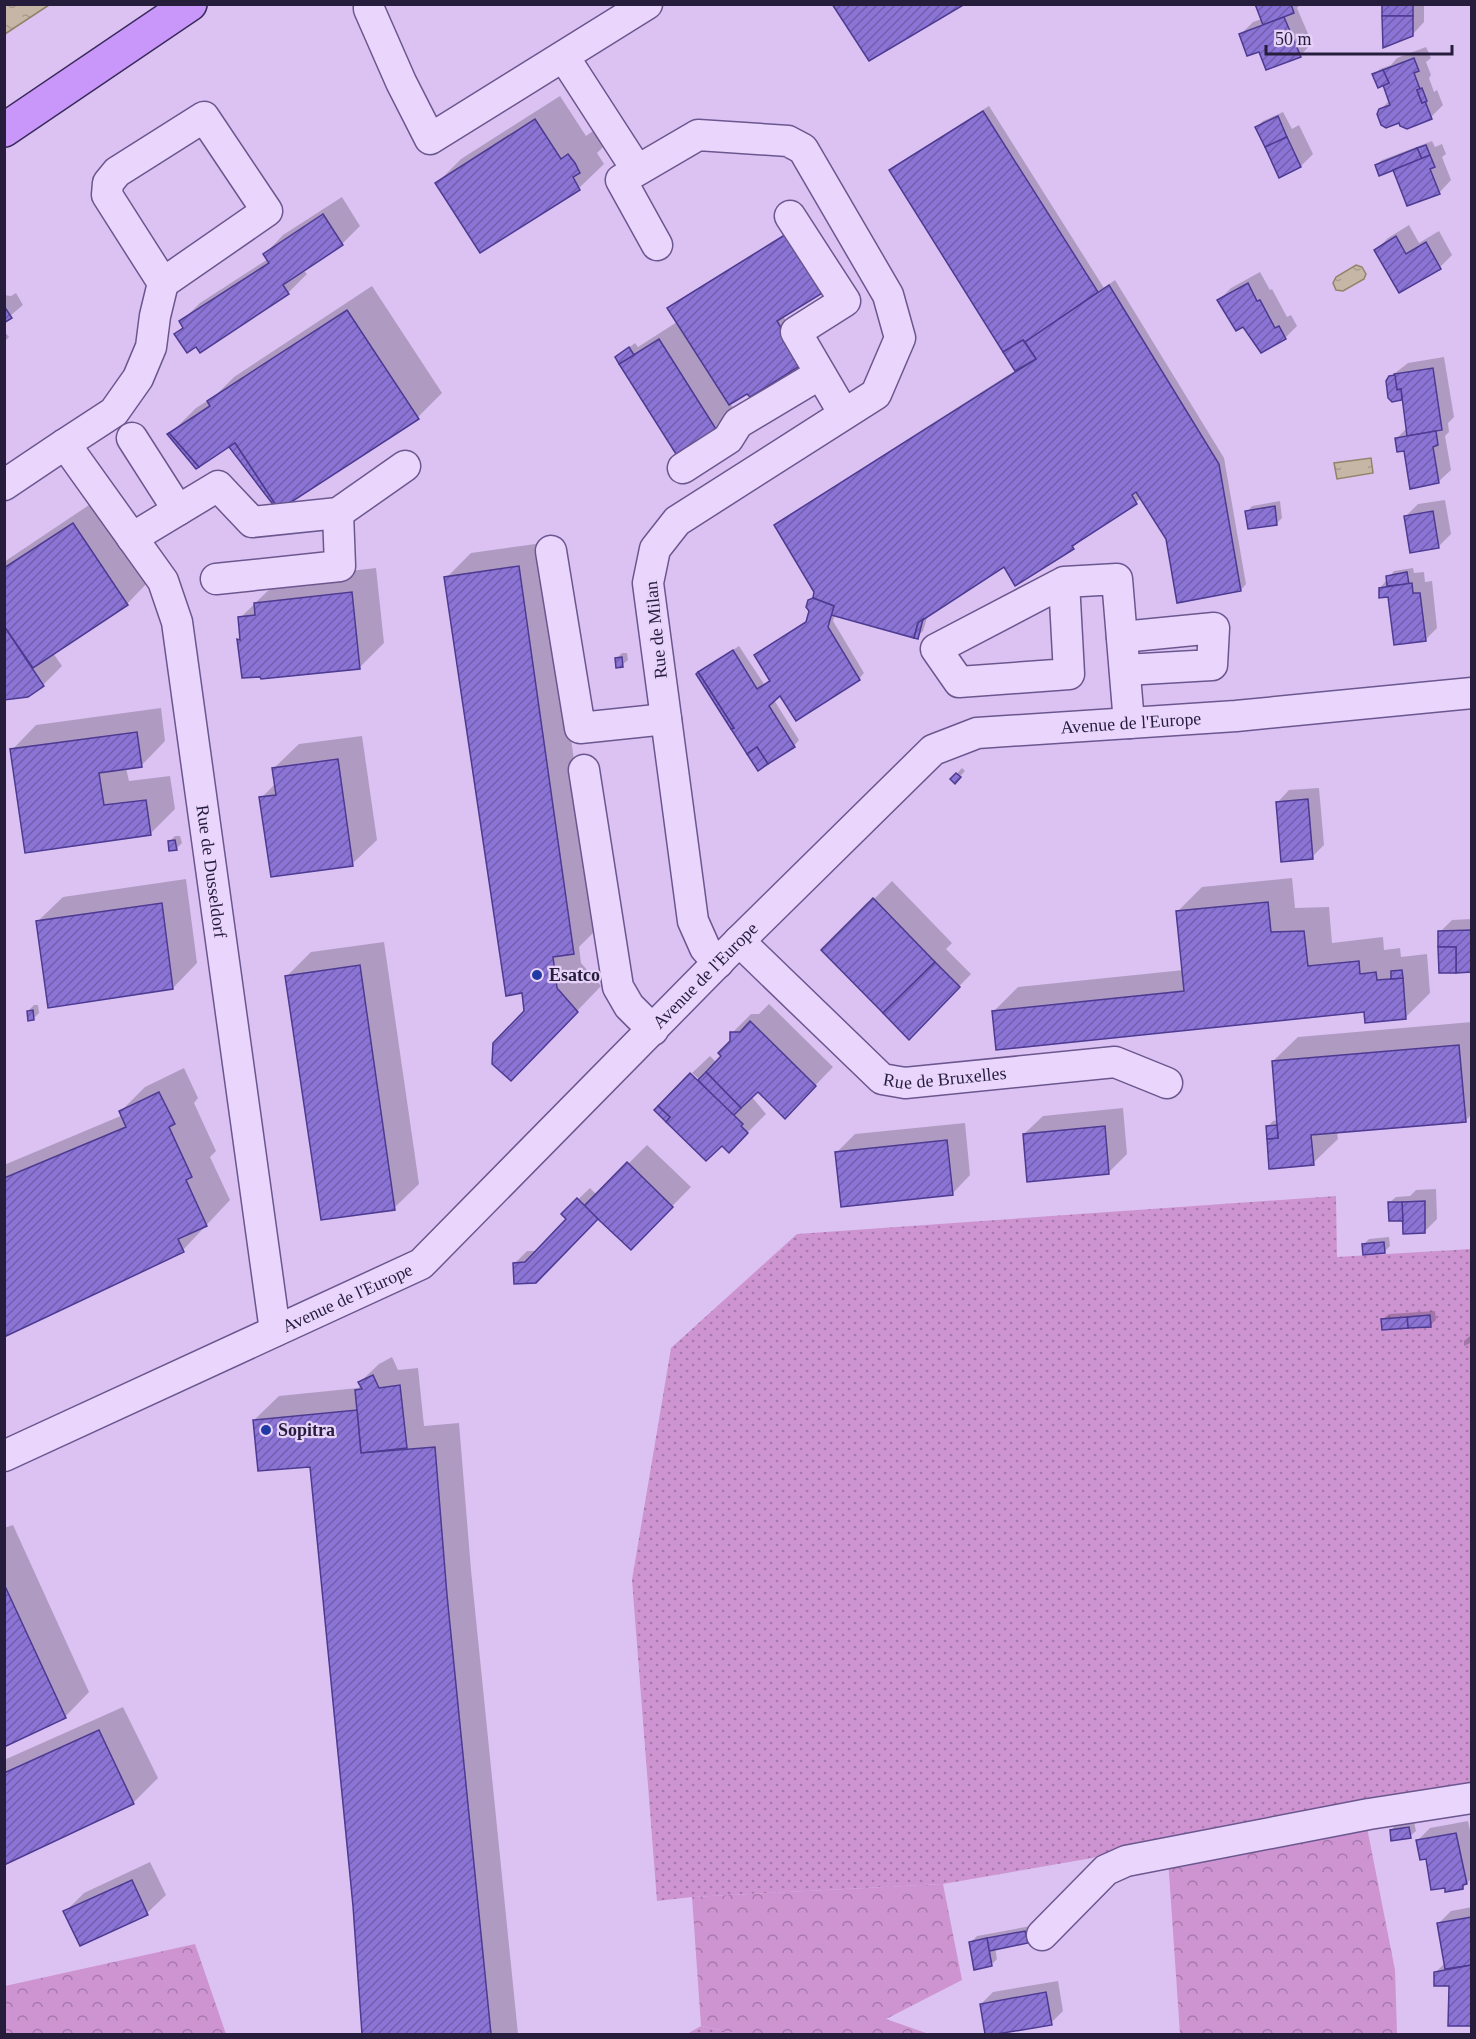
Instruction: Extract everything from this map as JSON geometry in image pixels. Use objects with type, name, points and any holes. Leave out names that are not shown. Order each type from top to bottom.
[{"type":"main road","points":[[4,130],[190,4]]},
{"type":"street","points":[[369,4],[369,9],[401,82],[430,140],[647,4]]},
{"type":"street","points":[[564,57],[637,170],[621,180],[657,245]]},
{"type":"street","points":[[4,485],[114,412],[138,378],[151,347],[155,315],[163,283],[267,211],[204,117],[117,172],[108,183],[107,195],[163,283]]},
{"type":"street","name":"Rue de Milan","points":[[637,170],[698,135],[788,141],[803,149],[888,295],[900,338],[876,394],[676,522],[656,549],[648,583],[693,921],[705,948],[718,963]]},
{"type":"street","points":[[790,216],[845,301],[796,332],[844,414]]},
{"type":"street","points":[[683,468],[728,439],[738,423],[820,374]]},
{"type":"street","points":[[132,438],[178,510]]},
{"type":"street","name":"Rue de Dusseldorf","points":[[65,444],[162,581],[177,622],[275,1331]]},
{"type":"street","points":[[132,538],[218,486],[252,522],[338,513],[405,466]]},
{"type":"street","points":[[216,579],[340,566],[338,513]]},
{"type":"street","points":[[551,551],[580,728],[666,719]]},
{"type":"street","points":[[1064,582],[1069,674],[959,682],[936,649],[1064,582],[1117,579],[1129,723]]},
{"type":"street","points":[[1122,637],[1214,628],[1212,665],[1125,670]]},
{"type":"street","name":"Avenue de l'Europe","points":[[4,1456],[421,1264],[739,941],[933,750],[977,734],[1236,716],[1472,693]]},
{"type":"street","points":[[584,770],[618,987],[629,1006],[653,1030]]},
{"type":"street","name":"Rue de Bruxelles","points":[[739,941],[882,1079],[905,1083],[1115,1062],[1167,1083]]},
{"type":"street","points":[[1042,1935],[1106,1870],[1126,1861],[1358,1816],[1472,1798]]},
{"type":"green space","points":[[1336,1196],[1337,1257],[1471,1249],[1471,1792],[943,1884],[692,1897],[657,1901],[632,1580],[671,1348],[797,1234]]},
{"type":"green space","points":[[1363,1807],[1395,1970],[1397,2034],[1180,2034],[1167,1844]]},
{"type":"green space","points":[[943,1884],[962,1980],[886,2019],[929,2034],[740,2034],[701,2026],[692,1897]]},
{"type":"green space","points":[[195,1944],[226,2034],[5,2034],[5,1986]]},
{"type":"green space","points":[[701,2026],[740,2034],[687,2034]]},
{"type":"water","points":[[5,4],[49,4],[49,5],[5,34]]},
{"type":"water","points":[[1356,265],[1362,267],[1366,274],[1364,279],[1343,291],[1336,290],[1333,283],[1336,277]]},
{"type":"water","points":[[1371,458],[1373,473],[1337,479],[1334,463]]},
{"type":"building","points":[[832,4],[965,4],[869,61]]},
{"type":"building","points":[[1255,4],[1291,4],[1294,13],[1263,25]]},
{"type":"building","points":[[1382,4],[1413,4],[1413,16],[1382,16]]},
{"type":"building","points":[[1382,16],[1413,16],[1413,36],[1383,48]]},
{"type":"building","points":[[1284,17],[1301,57],[1266,70],[1259,52],[1247,56],[1239,34]]},
{"type":"building","points":[[1414,58],[1419,71],[1414,73],[1420,89],[1417,90],[1422,103],[1425,101],[1432,119],[1407,129],[1399,123],[1386,128],[1381,125],[1377,114],[1379,109],[1390,105],[1383,85],[1389,83],[1383,70]]},
{"type":"building","points":[[1383,70],[1389,83],[1378,88],[1372,74]]},
{"type":"building","points":[[1422,88],[1427,101],[1422,103],[1417,90]]},
{"type":"building","points":[[983,111],[1098,292],[1025,342],[1023,340],[1003,352],[889,170]]},
{"type":"building","points":[[1278,116],[1287,137],[1265,147],[1255,127]]},
{"type":"building","points":[[535,119],[561,159],[568,154],[575,163],[580,173],[573,177],[580,190],[480,253],[435,183]]},
{"type":"building","points":[[1287,137],[1301,167],[1279,178],[1265,147]]},
{"type":"building","points":[[1426,145],[1430,155],[1422,159],[1417,148]]},
{"type":"building","points":[[1417,148],[1422,159],[1379,176],[1375,165]]},
{"type":"building","points":[[1430,155],[1435,167],[1430,169],[1440,194],[1407,206],[1393,170]]},
{"type":"building","points":[[323,214],[343,245],[283,285],[289,294],[200,353],[196,347],[187,353],[174,334],[183,328],[179,321],[269,263],[263,254]]},
{"type":"building","points":[[788,233],[824,292],[777,321],[803,364],[750,397],[747,394],[729,405],[667,308]]},
{"type":"building","points":[[1396,236],[1406,254],[1426,242],[1441,269],[1399,293],[1374,250]]},
{"type":"building","points":[[1248,283],[1275,328],[1279,326],[1286,339],[1261,353],[1243,327],[1236,331],[1217,300]]},
{"type":"building","points":[[1109,285],[1219,464],[1241,591],[1177,603],[1166,539],[1136,492],[1132,495],[1137,504],[1072,546],[1074,549],[1015,586],[1004,567],[918,623],[914,638],[831,615],[834,606],[813,598],[814,592],[774,525],[1036,359],[1025,342]]},
{"type":"building","points":[[4,306],[12,318],[4,323]]},
{"type":"building","points":[[347,310],[419,419],[279,510],[235,443],[199,467],[169,433],[210,406],[207,401]]},
{"type":"building","points":[[659,339],[716,429],[676,454],[619,364]]},
{"type":"building","points":[[1023,340],[1036,359],[1015,371],[1003,352]]},
{"type":"building","points":[[629,347],[634,355],[619,364],[615,357]]},
{"type":"building","points":[[1433,368],[1442,430],[1407,436],[1401,389],[1397,390],[1394,374]]},
{"type":"building","points":[[1395,375],[1397,390],[1401,389],[1402,400],[1392,402],[1388,398],[1386,381],[1389,376]]},
{"type":"building","points":[[1436,431],[1438,445],[1433,447],[1439,483],[1410,489],[1404,451],[1397,452],[1395,438]]},
{"type":"building","points":[[169,433],[199,467],[196,469],[167,434]]},
{"type":"building","points":[[235,443],[279,510],[278,511],[229,447]]},
{"type":"building","points":[[1275,506],[1277,525],[1248,529],[1245,511]]},
{"type":"building","points":[[1433,511],[1439,548],[1410,553],[1404,516]]},
{"type":"building","points":[[73,523],[128,605],[33,668],[4,626],[4,568]]},
{"type":"building","points":[[519,566],[574,954],[553,957],[557,988],[578,1012],[511,1081],[492,1064],[493,1043],[524,1011],[522,993],[506,996],[444,577]]},
{"type":"building","points":[[1407,572],[1409,584],[1387,586],[1386,576]]},
{"type":"building","points":[[1412,583],[1413,593],[1420,593],[1426,641],[1394,645],[1388,597],[1379,598],[1379,588]]},
{"type":"building","points":[[352,592],[360,669],[261,679],[260,677],[242,678],[237,639],[240,640],[238,617],[255,615],[254,603]]},
{"type":"building","points":[[813,598],[834,606],[828,627],[860,680],[796,721],[780,696],[769,706],[795,747],[768,764],[757,747],[747,754],[731,729],[734,728],[698,672],[733,650],[757,689],[770,681],[754,655],[806,622],[809,611],[806,607],[808,600]]},
{"type":"building","points":[[923,619],[918,639],[914,638],[918,623]]},
{"type":"building","points":[[4,626],[44,686],[28,697],[4,700]]},
{"type":"building","points":[[622,657],[623,667],[616,668],[615,658]]},
{"type":"building","points":[[698,672],[734,728],[731,729],[696,674]]},
{"type":"building","points":[[137,732],[142,767],[99,773],[104,805],[146,800],[151,835],[25,853],[10,749]]},
{"type":"building","points":[[757,747],[768,764],[758,771],[747,754]]},
{"type":"building","points":[[338,759],[353,866],[271,877],[259,797],[276,795],[272,768]]},
{"type":"building","points":[[956,773],[961,777],[955,784],[950,779]]},
{"type":"building","points":[[1308,799],[1313,859],[1281,862],[1276,802]]},
{"type":"building","points":[[175,840],[177,850],[169,851],[168,841]]},
{"type":"building","points":[[873,898],[935,962],[883,1013],[821,950]]},
{"type":"building","points":[[1268,902],[1271,932],[1304,931],[1308,966],[1359,961],[1360,974],[1376,972],[1377,980],[1403,978],[1406,1019],[1365,1023],[1364,1012],[996,1050],[992,1011],[1184,991],[1176,911]]},
{"type":"building","points":[[162,903],[173,989],[48,1008],[36,921]]},
{"type":"building","points":[[1472,930],[1472,972],[1456,973],[1456,947],[1438,947],[1438,931]]},
{"type":"building","points":[[1438,947],[1456,947],[1456,973],[1439,973]]},
{"type":"building","points":[[935,962],[960,987],[909,1040],[883,1013]]},
{"type":"building","points":[[360,965],[395,1210],[321,1220],[285,976]]},
{"type":"building","points":[[1402,970],[1403,978],[1391,979],[1391,971]]},
{"type":"building","points":[[33,1010],[34,1020],[28,1021],[27,1011]]},
{"type":"building","points":[[750,1021],[816,1086],[785,1119],[758,1092],[741,1108],[706,1072],[721,1056],[718,1053],[730,1041],[730,1032],[740,1032]]},
{"type":"building","points":[[1459,1045],[1466,1122],[1311,1135],[1314,1165],[1269,1169],[1267,1139],[1278,1138],[1272,1061]]},
{"type":"building","points":[[706,1072],[741,1108],[733,1116],[698,1080]]},
{"type":"building","points":[[690,1073],[743,1124],[741,1126],[748,1133],[729,1153],[722,1146],[706,1161],[666,1122],[670,1117],[658,1106]]},
{"type":"building","points":[[159,1092],[175,1124],[169,1127],[192,1177],[186,1180],[207,1226],[178,1239],[184,1252],[4,1337],[4,1178],[126,1127],[119,1111]]},
{"type":"building","points":[[658,1106],[670,1117],[666,1122],[654,1110]]},
{"type":"building","points":[[1277,1125],[1278,1138],[1267,1139],[1266,1126]]},
{"type":"building","points":[[1105,1126],[1109,1174],[1027,1182],[1023,1134]]},
{"type":"building","points":[[947,1140],[953,1195],[841,1207],[835,1152]]},
{"type":"building","points":[[627,1162],[673,1207],[631,1250],[584,1206]]},
{"type":"building","points":[[577,1198],[598,1219],[536,1283],[514,1284],[513,1263],[525,1262],[566,1219],[561,1214]]},
{"type":"building","points":[[1425,1201],[1425,1233],[1403,1234],[1402,1202]]},
{"type":"building","points":[[1388,1202],[1402,1202],[1403,1221],[1389,1221]]},
{"type":"building","points":[[1384,1242],[1385,1253],[1363,1255],[1362,1244]]},
{"type":"building","points":[[1430,1315],[1431,1327],[1408,1328],[1407,1317]]},
{"type":"building","points":[[1407,1317],[1408,1328],[1382,1330],[1381,1319]]},
{"type":"building","points":[[373,1375],[379,1388],[400,1385],[407,1448],[361,1453],[355,1390],[362,1389],[358,1382]]},
{"type":"building","points":[[357,1410],[361,1453],[435,1447],[447,1595],[491,2034],[362,2034],[353,1906],[310,1467],[258,1471],[253,1420]]},
{"type":"building","points":[[4,1584],[66,1718],[4,1747]]},
{"type":"building","points":[[99,1730],[134,1804],[4,1865],[4,1773]]},
{"type":"building","points":[[1409,1827],[1411,1838],[1391,1841],[1390,1830]]},
{"type":"building","points":[[1456,1833],[1467,1884],[1463,1885],[1463,1889],[1445,1892],[1445,1888],[1431,1890],[1426,1859],[1420,1860],[1416,1840]]},
{"type":"building","points":[[132,1880],[148,1915],[80,1946],[63,1911]]},
{"type":"building","points":[[1472,1917],[1472,1965],[1445,1969],[1437,1923]]},
{"type":"building","points":[[1025,1931],[1028,1943],[989,1951],[987,1938]]},
{"type":"building","points":[[987,1938],[992,1966],[974,1970],[969,1942]]},
{"type":"building","points":[[1472,1965],[1472,2026],[1448,2026],[1449,1986],[1434,1986],[1434,1972]]},
{"type":"building","points":[[1046,1992],[1052,2025],[985,2034],[980,2004]]},
{"type":"place","name":"Esatco","points":[[537,975]]},
{"type":"place","name":"Sopitra","points":[[266,1430]]}]
